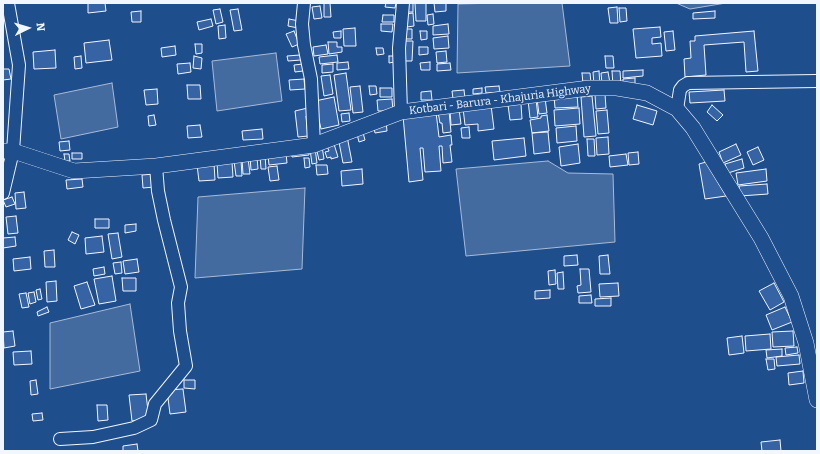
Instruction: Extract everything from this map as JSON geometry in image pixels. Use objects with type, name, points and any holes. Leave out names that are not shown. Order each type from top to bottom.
[{"type":"main road","name":"Kotbari - Barura - Khajuria Highway","points":[[8,151],[74,171],[156,166],[314,145],[401,112],[589,88],[617,88],[647,94],[677,108],[693,128],[762,238],[790,296],[806,343],[817,400]]},
{"type":"street","points":[[3,193],[19,65],[8,3]]},
{"type":"street","points":[[304,3],[302,24],[304,45],[311,79],[314,145]]},
{"type":"street","points":[[401,112],[400,48],[403,3]]},
{"type":"street","points":[[677,108],[680,90],[688,83],[816,81]]},
{"type":"street","points":[[60,439],[93,437],[134,428],[151,420],[155,404],[186,366],[180,331],[178,303],[181,288],[164,220],[158,190],[156,166]]},
{"type":"water","points":[[562,3],[570,66],[457,73],[458,4]]},
{"type":"water","points":[[676,3],[726,3],[690,9]]},
{"type":"water","points":[[276,53],[282,101],[217,111],[212,61]]},
{"type":"water","points":[[112,83],[118,127],[61,139],[54,95]]},
{"type":"water","points":[[548,161],[568,173],[613,174],[615,242],[466,256],[456,169]]},
{"type":"water","points":[[305,188],[302,269],[195,278],[198,197]]},
{"type":"water","points":[[130,304],[140,371],[50,389],[50,323]]},
{"type":"building","points":[[88,3],[105,3],[106,11],[88,13]]},
{"type":"building","points":[[324,3],[330,3],[331,17],[324,17]]},
{"type":"building","points":[[386,3],[396,3],[395,8],[385,7]]},
{"type":"building","points":[[407,3],[413,3],[413,12],[407,12]]},
{"type":"building","points":[[415,3],[426,3],[426,21],[416,21]]},
{"type":"building","points":[[434,3],[446,3],[446,11],[435,12]]},
{"type":"building","points":[[320,6],[322,18],[314,19],[312,7]]},
{"type":"building","points":[[617,7],[618,23],[610,23],[608,8]]},
{"type":"building","points":[[619,8],[626,8],[627,21],[620,22]]},
{"type":"building","points":[[220,9],[223,22],[216,24],[213,10]]},
{"type":"building","points":[[238,9],[242,30],[234,31],[230,10]]},
{"type":"building","points":[[141,11],[141,22],[132,22],[131,12]]},
{"type":"building","points":[[715,11],[715,18],[693,19],[693,13]]},
{"type":"building","points":[[413,13],[414,26],[407,27],[406,14]]},
{"type":"building","points":[[433,14],[434,24],[428,25],[427,15]]},
{"type":"building","points":[[383,15],[394,15],[394,22],[382,22]]},
{"type":"building","points":[[211,19],[213,26],[199,30],[197,22]]},
{"type":"building","points":[[289,19],[299,21],[298,28],[288,26]]},
{"type":"building","points":[[381,24],[393,24],[392,32],[381,31]]},
{"type":"building","points":[[448,24],[449,34],[433,35],[433,26]]},
{"type":"building","points":[[225,25],[226,38],[219,39],[218,26]]},
{"type":"building","points":[[660,27],[661,37],[652,38],[652,44],[661,43],[662,56],[636,58],[633,29]]},
{"type":"building","points":[[355,28],[356,46],[344,46],[343,29]]},
{"type":"building","points":[[405,29],[412,29],[412,39],[405,39]]},
{"type":"building","points":[[294,31],[299,44],[292,47],[286,34]]},
{"type":"building","points":[[341,31],[341,38],[334,38],[333,32]]},
{"type":"building","points":[[420,31],[427,31],[427,39],[421,40]]},
{"type":"building","points":[[673,31],[675,50],[666,51],[664,32]]},
{"type":"building","points":[[754,31],[758,71],[746,72],[744,42],[704,45],[706,75],[685,77],[684,59],[691,58],[690,41],[695,41],[695,36]]},
{"type":"building","points":[[448,36],[449,48],[434,49],[433,38]]},
{"type":"building","points":[[109,40],[112,60],[86,63],[84,43]]},
{"type":"building","points":[[402,41],[413,41],[412,61],[402,61]]},
{"type":"building","points":[[328,42],[337,42],[337,47],[342,47],[342,52],[329,54]]},
{"type":"building","points":[[195,44],[202,44],[202,53],[196,54]]},
{"type":"building","points":[[326,45],[328,54],[314,56],[313,47]]},
{"type":"building","points":[[175,46],[176,55],[162,57],[161,48]]},
{"type":"building","points":[[419,47],[428,47],[428,54],[419,55]]},
{"type":"building","points":[[376,48],[383,48],[384,54],[377,55]]},
{"type":"building","points":[[55,50],[56,68],[34,69],[33,52]]},
{"type":"building","points":[[446,51],[447,62],[437,63],[436,52]]},
{"type":"building","points":[[300,55],[301,60],[288,61],[287,56]]},
{"type":"building","points":[[337,55],[338,62],[320,64],[319,57]]},
{"type":"building","points":[[81,56],[82,68],[75,69],[74,57]]},
{"type":"building","points":[[194,56],[202,58],[201,69],[193,68]]},
{"type":"building","points":[[389,56],[394,56],[394,62],[389,63]]},
{"type":"building","points":[[605,56],[613,56],[614,68],[606,68]]},
{"type":"building","points":[[348,62],[349,69],[337,70],[337,63]]},
{"type":"building","points":[[430,62],[430,70],[421,70],[420,63]]},
{"type":"building","points":[[190,63],[191,72],[178,74],[177,64]]},
{"type":"building","points":[[450,63],[451,70],[437,71],[437,64]]},
{"type":"building","points":[[303,64],[303,71],[295,72],[294,65]]},
{"type":"building","points":[[333,64],[333,72],[322,73],[322,65]]},
{"type":"building","points":[[3,69],[9,69],[11,79],[3,80]]},
{"type":"building","points":[[643,70],[643,76],[623,78],[623,71]]},
{"type":"building","points":[[599,71],[600,85],[594,85],[593,72]]},
{"type":"building","points":[[612,71],[620,71],[621,86],[613,86]]},
{"type":"building","points":[[608,72],[610,83],[602,84],[601,73]]},
{"type":"building","points":[[346,73],[351,110],[339,111],[334,75]]},
{"type":"building","points":[[582,73],[590,73],[591,83],[583,84]]},
{"type":"building","points":[[330,75],[333,94],[324,96],[321,76]]},
{"type":"building","points":[[635,78],[635,87],[623,87],[623,79]]},
{"type":"building","points":[[304,79],[305,89],[290,90],[289,80]]},
{"type":"building","points":[[187,85],[200,85],[201,99],[188,99]]},
{"type":"building","points":[[360,86],[363,112],[353,113],[350,87]]},
{"type":"building","points":[[369,86],[376,86],[377,94],[370,95]]},
{"type":"building","points":[[499,86],[500,92],[486,93],[485,87]]},
{"type":"building","points":[[380,88],[392,88],[392,97],[380,97]]},
{"type":"building","points":[[482,88],[482,93],[473,94],[473,89]]},
{"type":"building","points":[[157,89],[158,104],[146,105],[144,90]]},
{"type":"building","points":[[464,90],[465,98],[453,99],[452,91]]},
{"type":"building","points":[[724,90],[725,101],[690,103],[689,92]]},
{"type":"building","points":[[431,91],[432,100],[421,100],[421,92]]},
{"type":"building","points":[[577,94],[578,107],[555,108],[554,96]]},
{"type":"building","points":[[605,94],[606,108],[596,109],[595,95]]},
{"type":"building","points":[[592,96],[596,136],[584,137],[581,97]]},
{"type":"building","points":[[334,97],[339,125],[321,129],[315,101]]},
{"type":"building","points":[[545,98],[547,113],[539,114],[537,99]]},
{"type":"building","points":[[392,99],[393,111],[378,111],[377,100]]},
{"type":"building","points":[[536,99],[538,117],[530,118],[528,100]]},
{"type":"building","points":[[521,104],[522,119],[510,120],[508,105]]},
{"type":"building","points":[[491,105],[494,129],[478,131],[478,124],[465,125],[463,108]]},
{"type":"building","points":[[637,105],[657,111],[653,125],[633,119]]},
{"type":"building","points":[[712,105],[723,115],[717,121],[707,112]]},
{"type":"building","points":[[312,107],[313,116],[306,116],[308,136],[298,137],[295,111]]},
{"type":"building","points":[[579,108],[580,124],[555,126],[554,110]]},
{"type":"building","points":[[459,109],[461,124],[451,125],[450,110]]},
{"type":"building","points":[[607,110],[609,133],[598,134],[596,111]]},
{"type":"building","points":[[449,111],[451,132],[443,133],[442,123],[440,123],[438,112]]},
{"type":"building","points":[[436,112],[439,137],[451,135],[452,145],[450,145],[452,162],[443,163],[442,146],[439,146],[441,171],[425,172],[423,148],[420,148],[423,180],[409,182],[403,116]]},
{"type":"building","points":[[349,113],[350,121],[342,122],[341,114]]},
{"type":"building","points":[[154,115],[156,125],[149,126],[148,116]]},
{"type":"building","points":[[547,115],[549,131],[532,133],[530,120]]},
{"type":"building","points":[[386,121],[387,131],[375,133],[373,123]]},
{"type":"building","points":[[200,125],[202,137],[188,138],[187,126]]},
{"type":"building","points":[[576,126],[577,141],[557,143],[556,128]]},
{"type":"building","points":[[469,127],[470,138],[462,138],[461,128]]},
{"type":"building","points":[[262,129],[263,139],[243,140],[242,131]]},
{"type":"building","points":[[362,129],[365,140],[359,142],[356,130]]},
{"type":"building","points":[[548,132],[550,152],[534,154],[532,133]]},
{"type":"building","points":[[347,136],[352,162],[343,163],[338,137]]},
{"type":"building","points":[[608,137],[609,154],[597,155],[596,138]]},
{"type":"building","points":[[524,138],[526,156],[494,160],[492,141]]},
{"type":"building","points":[[587,139],[594,139],[595,156],[588,156]]},
{"type":"building","points":[[69,141],[70,150],[60,151],[59,142]]},
{"type":"building","points":[[334,144],[338,157],[331,159],[331,157],[327,158],[325,152],[329,151],[327,146]]},
{"type":"building","points":[[578,144],[580,163],[561,166],[559,147]]},
{"type":"building","points":[[736,144],[741,155],[723,163],[719,152]]},
{"type":"building","points":[[322,146],[324,159],[319,160],[316,147]]},
{"type":"building","points":[[758,147],[764,160],[753,165],[747,152]]},
{"type":"building","points":[[315,148],[317,163],[312,164],[310,149]]},
{"type":"building","points":[[309,149],[309,155],[292,157],[291,152]]},
{"type":"building","points":[[638,152],[639,164],[629,165],[628,153]]},
{"type":"building","points":[[72,153],[82,153],[82,159],[72,159]]},
{"type":"building","points":[[286,153],[287,163],[269,165],[268,155]]},
{"type":"building","points":[[64,154],[69,154],[70,161],[65,161]]},
{"type":"building","points":[[626,154],[628,165],[610,167],[609,156]]},
{"type":"building","points":[[265,155],[266,169],[261,169],[260,156]]},
{"type":"building","points":[[250,157],[257,157],[258,169],[251,170]]},
{"type":"building","points":[[248,158],[250,174],[243,174],[242,159]]},
{"type":"building","points":[[304,158],[309,158],[310,167],[305,168]]},
{"type":"building","points":[[742,159],[744,168],[728,173],[725,164]]},
{"type":"building","points":[[241,160],[242,176],[236,176],[234,161]]},
{"type":"building","points":[[232,162],[233,177],[218,178],[217,163]]},
{"type":"building","points":[[706,162],[726,196],[705,199],[699,164]]},
{"type":"building","points":[[214,163],[215,180],[199,181],[197,165]]},
{"type":"building","points":[[316,165],[327,165],[328,174],[317,175]]},
{"type":"building","points":[[277,166],[279,180],[270,181],[268,167]]},
{"type":"building","points":[[362,169],[363,184],[342,186],[341,171]]},
{"type":"building","points":[[766,169],[767,181],[738,185],[736,173]]},
{"type":"building","points":[[154,174],[154,187],[143,188],[142,175]]},
{"type":"building","points":[[82,179],[83,187],[67,189],[66,180]]},
{"type":"building","points":[[767,184],[768,194],[740,196],[739,186]]},
{"type":"building","points":[[24,192],[26,208],[16,209],[15,193]]},
{"type":"building","points":[[12,197],[15,204],[6,207],[3,200]]},
{"type":"building","points":[[16,216],[18,233],[8,234],[6,217]]},
{"type":"building","points":[[95,219],[109,219],[109,228],[95,228]]},
{"type":"building","points":[[136,224],[136,231],[125,233],[125,225]]},
{"type":"building","points":[[72,232],[79,235],[75,244],[68,240]]},
{"type":"building","points":[[118,233],[122,257],[112,259],[108,234]]},
{"type":"building","points":[[102,236],[104,252],[86,254],[85,238]]},
{"type":"building","points":[[15,237],[16,246],[3,248],[3,238]]},
{"type":"building","points":[[54,250],[55,267],[45,267],[44,251]]},
{"type":"building","points":[[577,255],[578,265],[564,266],[564,256]]},
{"type":"building","points":[[608,255],[610,274],[600,274],[599,256]]},
{"type":"building","points":[[30,257],[31,269],[14,271],[13,259]]},
{"type":"building","points":[[137,259],[139,272],[125,274],[123,261]]},
{"type":"building","points":[[121,262],[122,273],[115,274],[113,263]]},
{"type":"building","points":[[104,267],[105,274],[94,276],[93,269]]},
{"type":"building","points":[[580,269],[589,269],[591,292],[578,293],[577,286],[581,285]]},
{"type":"building","points":[[555,270],[556,284],[549,285],[548,271]]},
{"type":"building","points":[[563,272],[564,289],[558,289],[557,273]]},
{"type":"building","points":[[112,276],[116,301],[99,304],[94,279]]},
{"type":"building","points":[[122,278],[136,278],[136,291],[123,291]]},
{"type":"building","points":[[56,281],[57,301],[47,302],[46,282]]},
{"type":"building","points":[[87,282],[95,305],[81,309],[74,286]]},
{"type":"building","points":[[618,283],[619,296],[600,297],[599,284]]},
{"type":"building","points":[[774,283],[784,302],[770,310],[759,291]]},
{"type":"building","points":[[40,289],[42,299],[38,300],[36,290]]},
{"type":"building","points":[[550,290],[550,298],[535,299],[535,291]]},
{"type":"building","points":[[34,292],[36,302],[30,304],[28,293]]},
{"type":"building","points":[[26,293],[29,307],[22,308],[19,294]]},
{"type":"building","points":[[591,295],[592,303],[579,303],[579,296]]},
{"type":"building","points":[[611,298],[611,306],[595,306],[595,299]]},
{"type":"building","points":[[47,307],[49,312],[38,316],[37,312]]},
{"type":"building","points":[[785,307],[792,322],[772,330],[766,315]]},
{"type":"building","points":[[13,331],[15,346],[4,348],[3,332]]},
{"type":"building","points":[[793,331],[794,346],[773,347],[772,332]]},
{"type":"building","points":[[770,334],[771,349],[746,351],[745,336]]},
{"type":"building","points":[[742,336],[744,353],[729,355],[727,338]]},
{"type":"building","points":[[797,347],[798,353],[786,355],[785,348]]},
{"type":"building","points":[[782,349],[782,356],[767,358],[766,350]]},
{"type":"building","points":[[31,351],[32,364],[14,365],[13,352]]},
{"type":"building","points":[[799,355],[800,364],[777,366],[776,357]]},
{"type":"building","points":[[766,359],[774,359],[775,369],[768,370]]},
{"type":"building","points":[[803,371],[804,383],[789,385],[788,373]]},
{"type":"building","points":[[36,380],[38,394],[31,395],[30,381]]},
{"type":"building","points":[[184,380],[195,380],[195,389],[184,388]]},
{"type":"building","points":[[183,389],[186,412],[170,414],[167,390]]},
{"type":"building","points":[[146,394],[149,419],[132,421],[129,395]]},
{"type":"building","points":[[97,405],[107,405],[108,420],[98,421]]},
{"type":"building","points":[[42,413],[43,420],[33,421],[32,414]]},
{"type":"building","points":[[780,440],[781,451],[762,451],[761,442]]},
{"type":"building","points":[[137,444],[138,451],[123,451],[123,446]]}]
